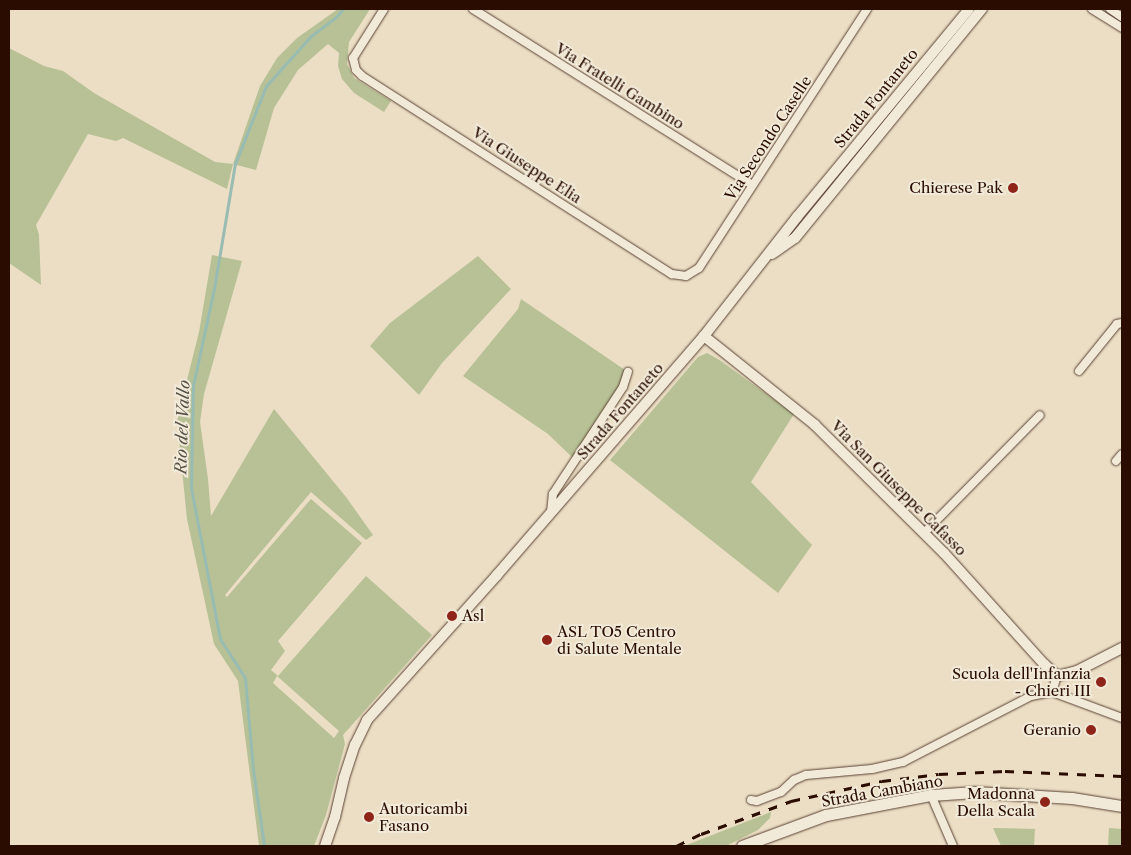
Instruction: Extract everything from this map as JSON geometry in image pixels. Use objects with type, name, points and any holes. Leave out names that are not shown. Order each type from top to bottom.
[{"type":"main road","name":"Strada Cambiano","points":[[742,846],[826,816],[932,795],[975,792],[1080,799],[1122,806]]},
{"type":"street","name":"Via Giuseppe Elia","points":[[384,9],[353,58],[356,70],[362,76],[672,274],[686,276]]},
{"type":"street","name":"Via Fratelli Gambino","points":[[473,9],[752,185]]},
{"type":"street","name":"Via Secondo Caselle","points":[[686,276],[699,268],[867,9]]},
{"type":"street","name":"Strada Fontaneto","points":[[325,846],[335,817],[354,745],[367,720],[551,514],[704,336],[765,258],[969,9]]},
{"type":"street","points":[[765,258],[795,238],[982,9]]},
{"type":"street","points":[[1092,9],[1122,28]]},
{"type":"street","points":[[1110,9],[1122,17]]},
{"type":"street","points":[[1079,370],[1117,324],[1122,323]]},
{"type":"street","name":"Via San Giuseppe Cafasso","points":[[704,336],[814,425],[924,533],[1058,676]]},
{"type":"street","points":[[551,514],[553,494],[623,387],[628,372]]},
{"type":"street","points":[[924,533],[1040,415]]},
{"type":"street","points":[[1116,461],[1122,454]]},
{"type":"street","points":[[1052,692],[1058,676],[1077,671],[1122,648]]},
{"type":"street","points":[[751,800],[757,801],[781,792],[794,780],[806,775],[872,769],[903,762],[1031,696],[1052,692],[1122,718]]},
{"type":"street","points":[[932,795],[953,846]]},
{"type":"green space","points":[[338,9],[370,9],[349,42],[347,64],[354,78],[391,101],[384,112],[354,93],[342,79],[338,66],[339,53],[328,44],[298,70],[274,108],[256,170],[233,164],[260,86],[277,58],[297,38]]},
{"type":"green space","points":[[9,48],[44,66],[63,71],[94,93],[215,162],[233,164],[227,189],[123,138],[116,141],[88,134],[36,225],[39,235],[41,285],[9,263]]},
{"type":"green space","points":[[212,255],[242,261],[204,394],[200,422],[211,516],[274,409],[346,497],[373,535],[366,540],[311,492],[225,595],[227,597],[311,499],[362,543],[278,641],[285,651],[271,670],[278,676],[366,576],[432,635],[343,735],[345,744],[326,815],[314,846],[259,846],[238,681],[214,644],[187,519],[177,420],[199,332]],"holes":[[[277,676],[339,731],[334,738],[273,683]]]},
{"type":"green space","points":[[478,256],[511,289],[442,363],[419,395],[370,346],[390,323]]},
{"type":"green space","points":[[521,299],[625,370],[620,386],[574,459],[548,434],[463,376],[518,309]]},
{"type":"green space","points":[[707,353],[794,414],[751,482],[812,545],[778,593],[610,460],[698,357]]},
{"type":"green space","points":[[771,812],[770,818],[758,830],[726,846],[684,846]]},
{"type":"green space","points":[[993,828],[1035,829],[1034,846],[1001,846]]},
{"type":"green space","points":[[1109,828],[1122,829],[1122,846],[1108,846]]},
{"type":"waterway","name":"Rio del Vallo","points":[[264,846],[253,770],[245,678],[220,639],[191,488],[193,386],[214,289],[235,164],[266,86],[311,36],[335,18],[343,9]]},
{"type":"railway","points":[[676,846],[701,834],[791,801],[882,781],[939,774],[1005,771],[1122,776]]},
{"type":"place","name":"Chierese Pak","points":[[1013,188]]},
{"type":"place","name":"Asl","points":[[452,616]]},
{"type":"place","name":"ASL TO5 Centro di Salute Mentale","points":[[547,640]]},
{"type":"place","name":"Scuola dell'Infanzia - Chieri III","points":[[1101,682]]},
{"type":"place","name":"Geranio","points":[[1091,730]]},
{"type":"place","name":"Madonna Della Scala","points":[[1045,802]]},
{"type":"place","name":"Autoricambi Fasano","points":[[369,817]]}]
